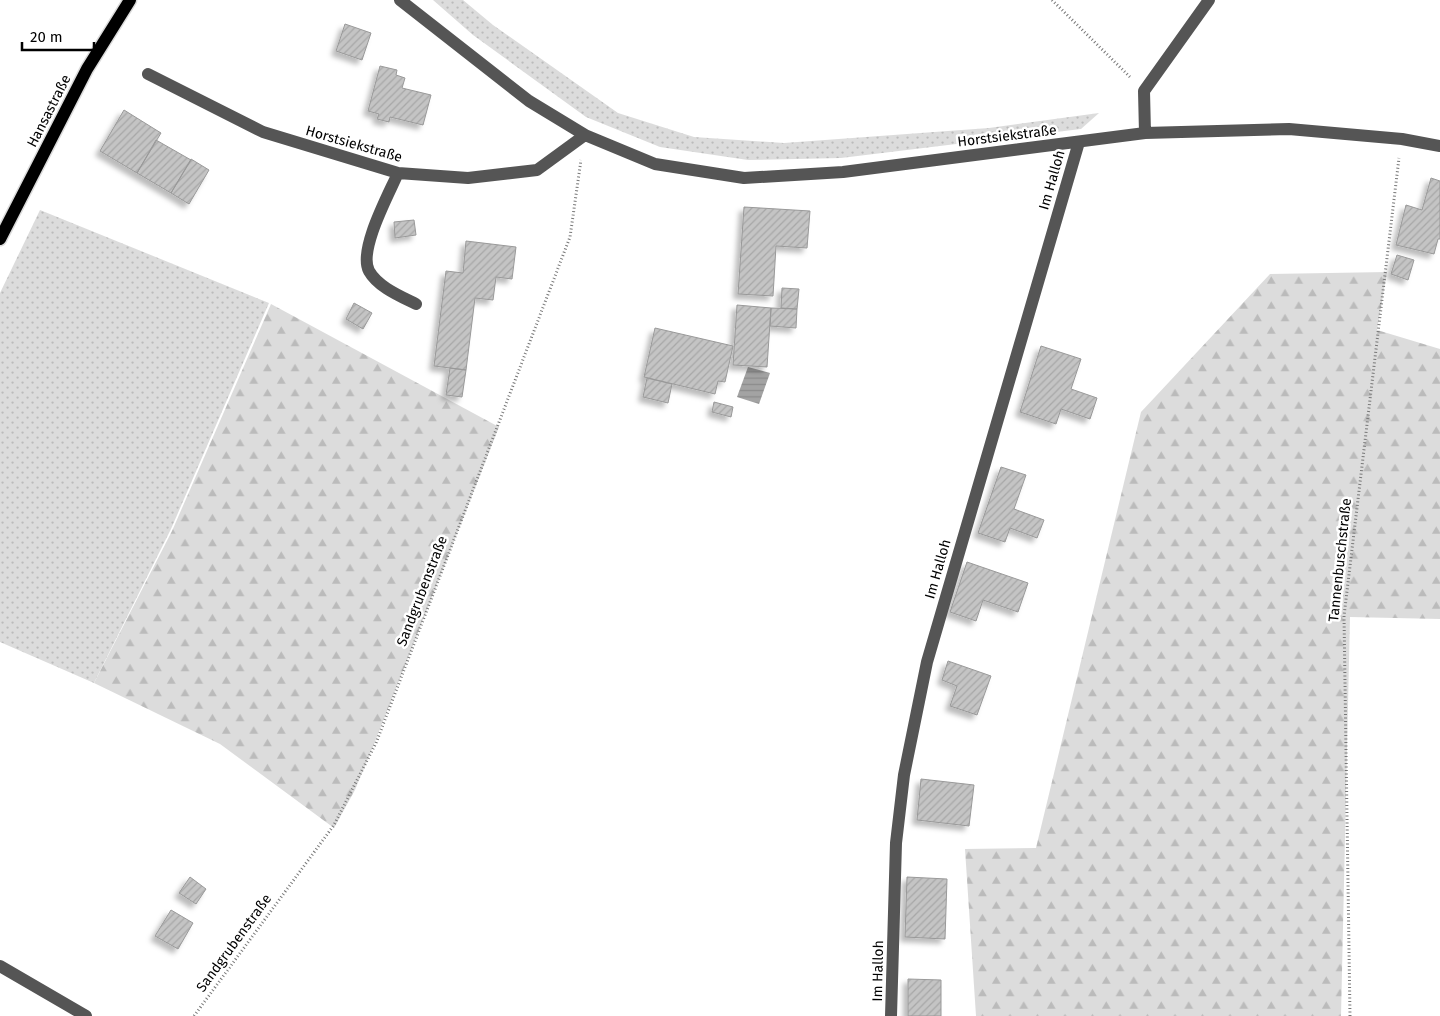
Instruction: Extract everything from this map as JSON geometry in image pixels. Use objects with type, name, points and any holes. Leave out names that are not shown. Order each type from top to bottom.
[{"type":"main road","name":"Hansastraße","points":[[0,239],[87,69],[130,0]]},
{"type":"street","name":"Horstsiekstraße","points":[[400,0],[529,101],[585,135],[655,164],[744,178],[843,172],[1145,133],[1289,129],[1402,139],[1440,146]]},
{"type":"street","points":[[1145,133],[1144,91],[1209,0]]},
{"type":"street","name":"Horstsiekstraße","points":[[148,74],[263,132],[398,173],[468,178],[537,170],[585,135]]},
{"type":"street","name":"Im Halloh","points":[[892,1016],[896,843],[904,775],[927,662],[1079,142]]},
{"type":"street","points":[[398,173],[375,222],[366,254],[368,270],[382,286],[416,304]]},
{"type":"street","points":[[0,966],[86,1016]]},
{"type":"path","points":[[1052,0],[1144,91]]},
{"type":"path","name":"Sandgrubenstraße","points":[[194,1016],[334,825],[376,743],[570,237],[585,135]]},
{"type":"path","name":"Tannenbuschstraße","points":[[1350,1016],[1344,616],[1402,139]]},
{"type":"green space","points":[[433,0],[463,0],[493,25],[618,113],[694,137],[784,143],[989,128],[1099,113],[1081,129],[841,158],[748,160],[660,147],[586,117],[473,35]]},
{"type":"green space","points":[[40,210],[269,303],[171,529],[94,683],[0,642],[0,293]]},
{"type":"green space","points":[[1387,272],[1377,330],[1440,349],[1440,619],[1350,617],[1341,1016],[976,1016],[965,849],[1036,848],[1141,412],[1270,274]]},
{"type":"green space","points":[[271,304],[499,427],[374,744],[355,790],[334,828],[220,744],[94,683],[172,531]]},
{"type":"shaded area","points":[[748,367],[770,373],[759,404],[737,397]]},
{"type":"building","points":[[345,24],[371,33],[362,60],[336,51]]},
{"type":"building","points":[[380,66],[397,70],[396,75],[405,78],[402,88],[431,95],[423,125],[390,117],[389,122],[377,119],[379,114],[368,111]]},
{"type":"building","points":[[124,110],[161,133],[137,173],[100,151]]},
{"type":"building","points":[[156,140],[191,160],[171,193],[137,173]]},
{"type":"building","points":[[191,159],[209,170],[189,204],[171,193]]},
{"type":"building","points":[[1431,178],[1440,181],[1440,239],[1438,239],[1434,254],[1396,245],[1406,205],[1422,210]]},
{"type":"building","points":[[744,207],[810,211],[807,248],[776,246],[773,296],[738,294]]},
{"type":"building","points":[[414,220],[416,235],[395,238],[394,222]]},
{"type":"building","points":[[466,241],[516,247],[512,279],[496,277],[493,300],[475,298],[466,370],[434,366],[446,271],[463,273]]},
{"type":"building","points":[[1397,255],[1414,260],[1408,280],[1391,274]]},
{"type":"building","points":[[782,288],[799,289],[797,309],[781,308]]},
{"type":"building","points":[[354,303],[372,313],[363,329],[346,319]]},
{"type":"building","points":[[737,305],[771,308],[767,367],[733,365]]},
{"type":"building","points":[[771,308],[797,309],[796,328],[770,326]]},
{"type":"building","points":[[655,328],[733,346],[725,382],[718,381],[715,394],[644,377]]},
{"type":"building","points":[[1041,346],[1081,359],[1071,389],[1097,398],[1090,419],[1061,409],[1056,424],[1020,412]]},
{"type":"building","points":[[450,368],[466,370],[462,397],[446,395]]},
{"type":"building","points":[[647,378],[672,384],[668,403],[643,397]]},
{"type":"building","points":[[714,402],[733,407],[731,417],[712,412]]},
{"type":"building","points":[[1001,467],[1026,475],[1014,509],[1044,520],[1037,538],[1010,528],[1005,542],[978,533]]},
{"type":"building","points":[[967,562],[1028,583],[1018,612],[983,600],[976,621],[950,612]]},
{"type":"building","points":[[948,661],[991,676],[977,715],[950,706],[957,686],[942,680]]},
{"type":"building","points":[[921,779],[974,785],[969,826],[917,820]]},
{"type":"building","points":[[190,877],[206,889],[196,904],[179,893]]},
{"type":"building","points":[[907,877],[947,879],[945,939],[905,937]]},
{"type":"building","points":[[171,910],[193,923],[178,949],[155,936]]},
{"type":"building","points":[[908,979],[941,980],[941,1016],[908,1016]]}]
